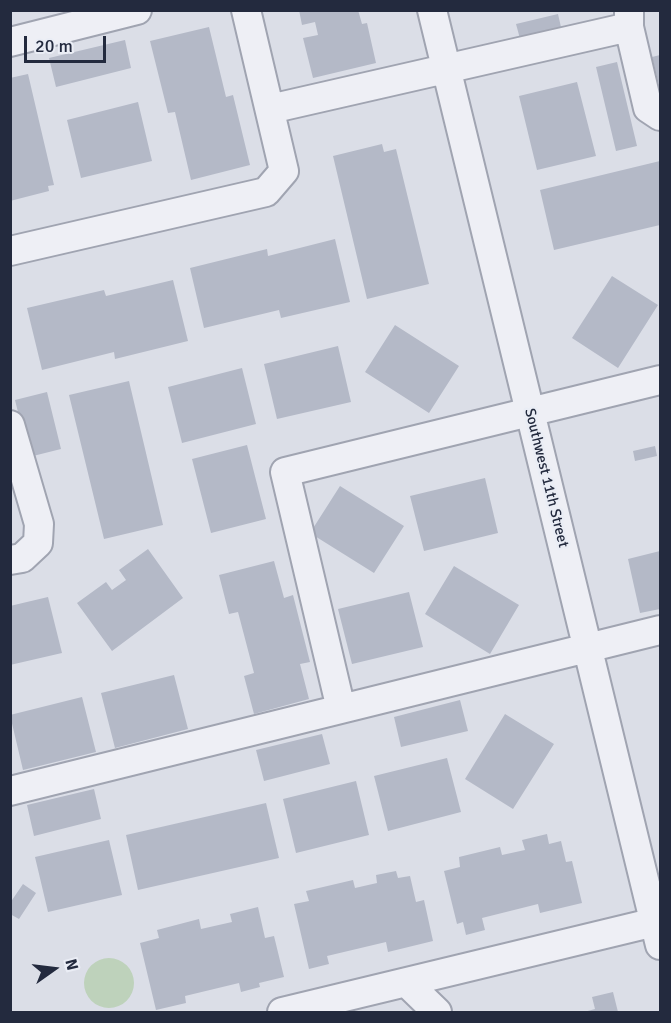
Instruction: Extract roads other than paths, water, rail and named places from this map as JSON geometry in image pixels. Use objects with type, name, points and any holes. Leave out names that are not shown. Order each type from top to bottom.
[{"type":"street","points":[[10,42],[137,10]]},
{"type":"street","points":[[10,251],[266,192],[284,171],[246,10]]},
{"type":"street","name":"Southwest 11th Street","points":[[432,10],[658,934]]},
{"type":"street","points":[[270,109],[446,70],[629,19],[648,108],[660,116]]},
{"type":"street","points":[[341,709],[285,471],[660,381]]},
{"type":"street","points":[[10,425],[39,524],[38,543],[21,558],[10,560]]},
{"type":"street","points":[[10,791],[660,630]]},
{"type":"street","points":[[282,1012],[406,983],[658,934]]},
{"type":"street","points":[[406,983],[437,1012]]}]
